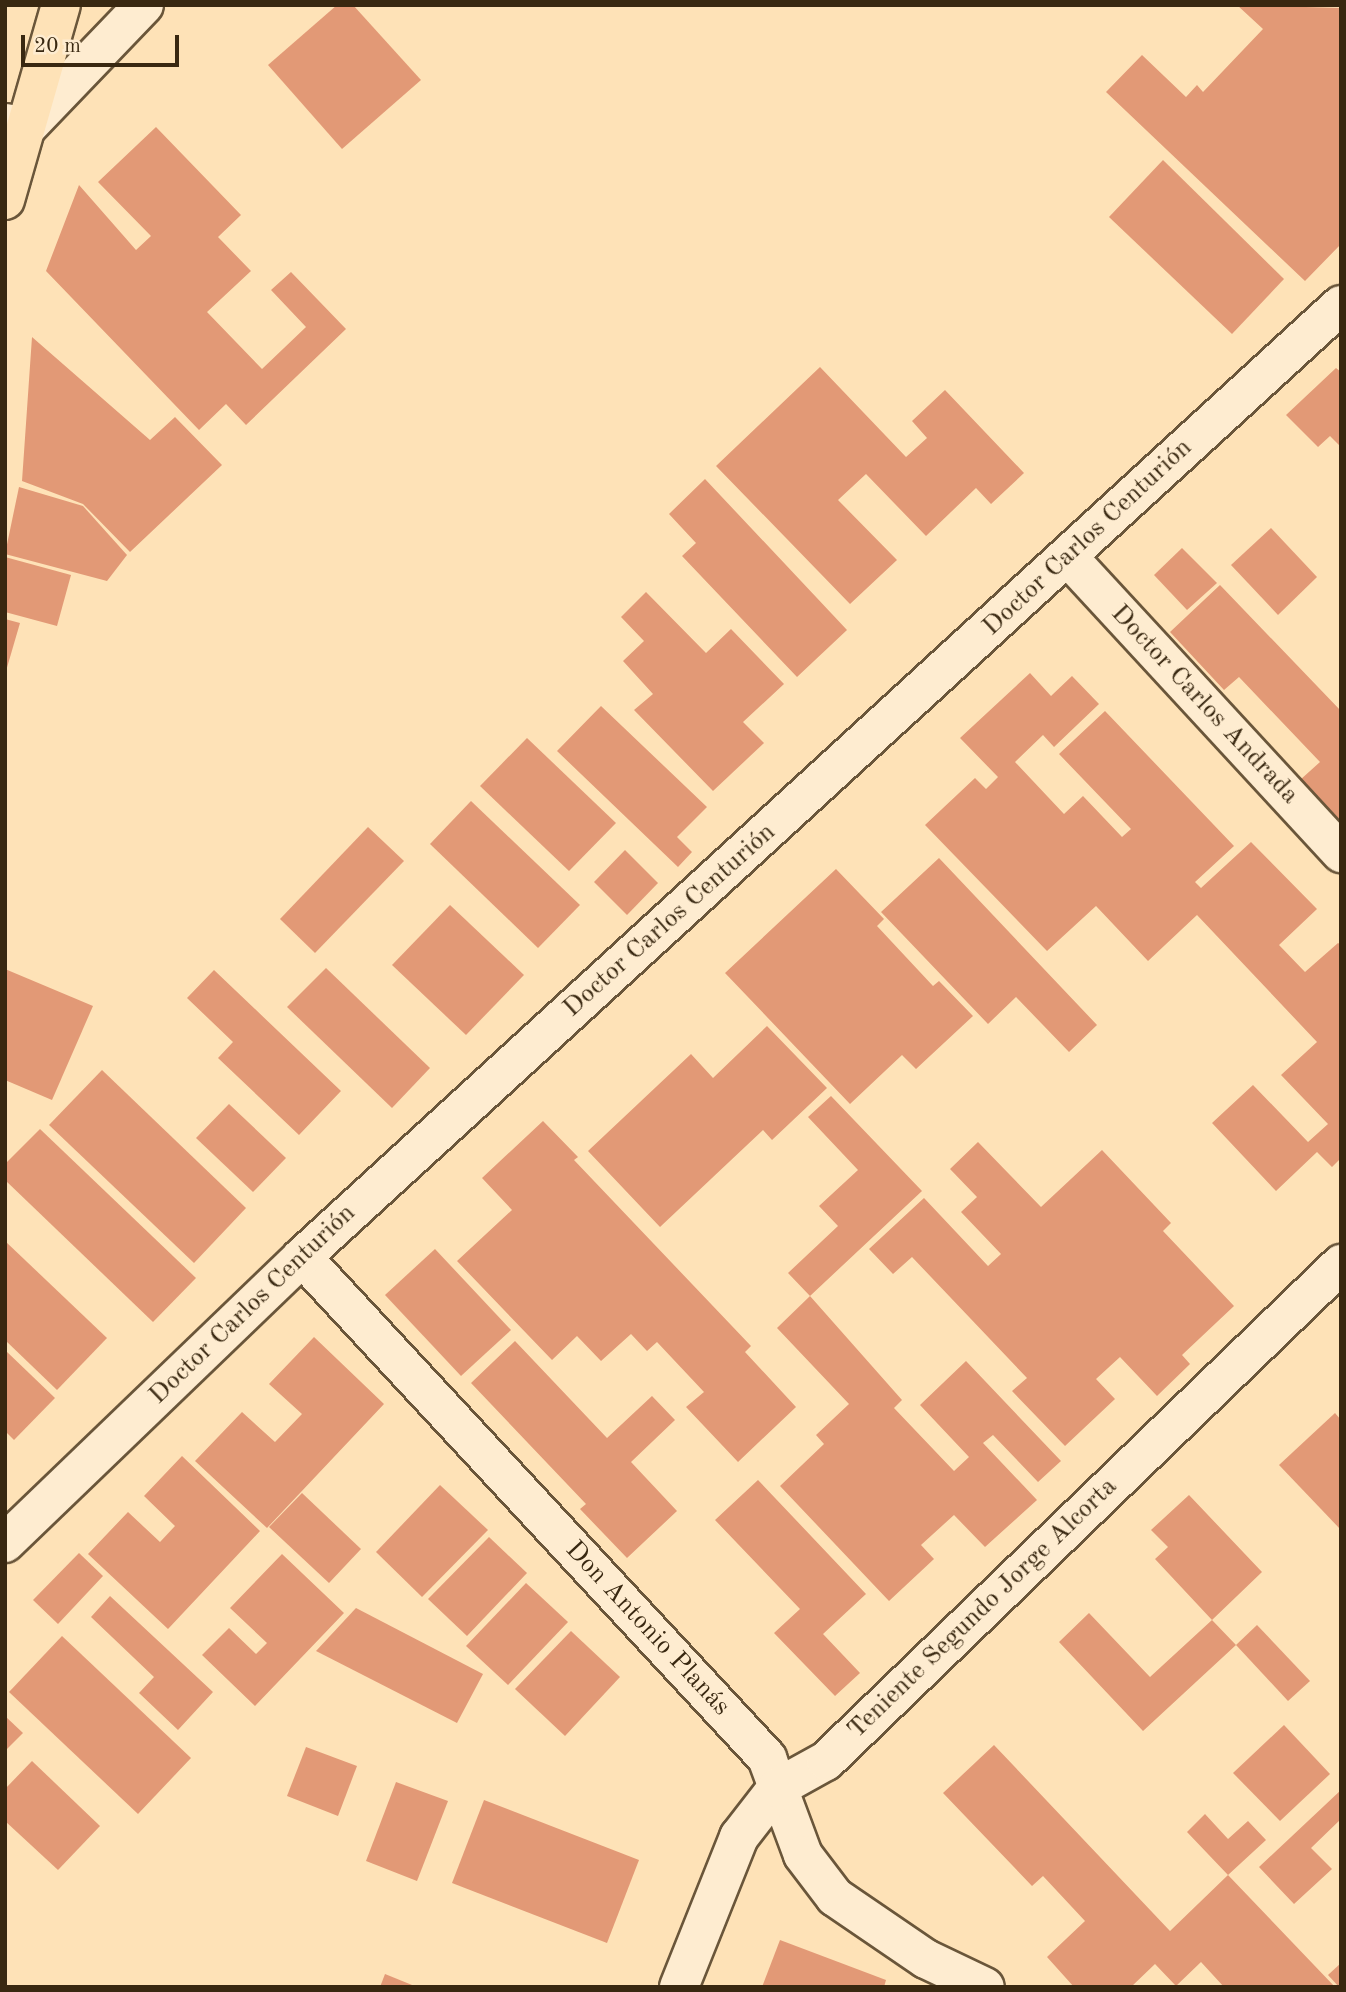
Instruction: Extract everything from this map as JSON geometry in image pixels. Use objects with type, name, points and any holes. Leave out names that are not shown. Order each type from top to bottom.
[{"type":"main road","points":[[5,200],[16,125],[61,5]]},
{"type":"street","points":[[16,125],[144,5]]},
{"type":"street","name":"Doctor Carlos Centurión","points":[[5,1543],[302,1257],[1341,305]]},
{"type":"street","name":"Doctor Carlos Andrada","points":[[1068,557],[1341,853]]},
{"type":"street","name":"Don Antonio Planás","points":[[302,1257],[767,1758],[803,1855],[835,1896],[926,1959],[985,1987]]},
{"type":"street","name":"Teniente Segundo Jorge Alcorta","points":[[679,1987],[739,1837],[777,1788],[826,1761],[1341,1264]]},
{"type":"building","points":[[337,5],[353,5],[421,80],[342,149],[268,65]]},
{"type":"building","points":[[1237,5],[1341,8],[1341,244],[1305,281],[1106,92],[1142,55],[1186,97],[1197,85],[1203,92],[1263,29]]},
{"type":"building","points":[[156,127],[241,215],[218,237],[251,271],[207,312],[262,369],[306,327],[271,290],[291,272],[346,329],[246,425],[226,404],[199,430],[46,271],[79,185],[136,250],[151,236],[98,182]]},
{"type":"building","points":[[1163,160],[1284,279],[1232,334],[1109,217]]},
{"type":"building","points":[[32,337],[150,440],[175,417],[222,465],[130,552],[83,504],[22,481]]},
{"type":"building","points":[[820,367],[906,457],[927,438],[912,421],[945,390],[1024,473],[991,504],[976,488],[926,536],[866,474],[838,500],[897,560],[850,604],[716,466]]},
{"type":"building","points":[[1336,368],[1341,372],[1341,447],[1330,436],[1318,447],[1286,415]]},
{"type":"building","points":[[705,479],[847,630],[797,677],[682,556],[696,543],[669,514]]},
{"type":"building","points":[[19,487],[83,506],[127,555],[107,581],[5,554]]},
{"type":"building","points":[[1271,528],[1317,577],[1278,615],[1231,565]]},
{"type":"building","points":[[1182,548],[1217,583],[1187,610],[1154,575]]},
{"type":"building","points":[[5,557],[71,575],[57,626],[5,612]]},
{"type":"building","points":[[1220,585],[1341,711],[1341,829],[1300,780],[1320,762],[1239,677],[1224,690],[1170,632]]},
{"type":"building","points":[[646,592],[706,653],[731,629],[784,684],[743,722],[764,743],[713,791],[634,710],[653,694],[623,661],[644,641],[621,617]]},
{"type":"building","points":[[5,619],[20,623],[6,671],[5,671]]},
{"type":"building","points":[[1030,673],[1051,696],[1072,676],[1099,704],[1054,747],[1043,735],[1015,762],[1064,814],[1083,796],[1122,837],[1131,829],[1059,754],[1105,711],[1234,846],[1195,882],[1201,888],[1251,842],[1317,909],[1279,945],[1305,972],[1338,943],[1341,945],[1341,1158],[1332,1167],[1317,1152],[1276,1191],[1212,1123],[1253,1085],[1308,1142],[1328,1124],[1281,1075],[1317,1042],[1197,915],[1148,961],[1096,906],[1047,951],[925,825],[975,778],[986,789],[998,777],[960,738]]},
{"type":"building","points":[[601,706],[707,807],[677,837],[692,852],[678,867],[557,751]]},
{"type":"building","points":[[527,738],[616,823],[569,871],[480,786]]},
{"type":"building","points":[[471,801],[580,905],[538,948],[430,844]]},
{"type":"building","points":[[368,827],[404,861],[315,953],[280,919]]},
{"type":"building","points":[[625,850],[658,883],[627,915],[594,882]]},
{"type":"building","points":[[939,858],[1097,1025],[1069,1052],[1016,997],[988,1024],[881,912]]},
{"type":"building","points":[[836,869],[884,919],[877,926],[933,986],[939,981],[973,1016],[916,1069],[902,1055],[850,1104],[725,973]]},
{"type":"building","points":[[450,905],[524,975],[466,1035],[392,965]]},
{"type":"building","points":[[326,968],[430,1068],[392,1108],[287,1007]]},
{"type":"building","points":[[5,969],[93,1006],[52,1100],[5,1080]]},
{"type":"building","points":[[214,970],[341,1091],[299,1135],[218,1058],[233,1042],[187,998]]},
{"type":"building","points":[[767,1026],[827,1088],[772,1140],[763,1130],[660,1227],[588,1151],[691,1054],[713,1078]]},
{"type":"building","points":[[102,1070],[246,1208],[194,1263],[49,1125]]},
{"type":"building","points":[[831,1096],[922,1191],[810,1296],[788,1273],[838,1226],[819,1206],[858,1170],[808,1117]]},
{"type":"building","points":[[229,1104],[286,1158],[253,1192],[196,1138]]},
{"type":"building","points":[[543,1121],[578,1157],[574,1160],[751,1346],[745,1352],[796,1407],[738,1462],[686,1407],[704,1392],[657,1342],[647,1351],[631,1334],[601,1361],[577,1336],[552,1360],[457,1261],[512,1210],[482,1178]]},
{"type":"building","points":[[40,1129],[196,1278],[153,1322],[5,1180],[5,1164]]},
{"type":"building","points":[[978,1142],[1041,1207],[1102,1150],[1171,1223],[1163,1231],[1234,1306],[1182,1355],[1190,1364],[1157,1396],[1120,1357],[1096,1379],[1115,1399],[1065,1446],[1012,1391],[1027,1378],[912,1257],[893,1274],[869,1249],[924,1198],[988,1266],[1001,1254],[961,1212],[977,1197],[950,1169]]},
{"type":"building","points":[[5,1241],[107,1338],[57,1390],[5,1340]]},
{"type":"building","points":[[435,1249],[511,1330],[461,1376],[385,1295]]},
{"type":"building","points":[[810,1296],[902,1400],[894,1408],[954,1471],[969,1457],[920,1405],[966,1361],[1061,1461],[1038,1482],[993,1435],[983,1443],[1037,1500],[985,1547],[954,1515],[921,1545],[934,1559],[889,1601],[780,1486],[824,1444],[816,1435],[849,1404],[777,1328]]},
{"type":"building","points":[[314,1337],[384,1404],[267,1528],[195,1461],[242,1412],[275,1442],[302,1414],[269,1384]]},
{"type":"building","points":[[515,1341],[607,1438],[652,1396],[675,1420],[631,1462],[677,1511],[627,1558],[580,1509],[586,1504],[471,1383]]},
{"type":"building","points":[[5,1350],[55,1398],[14,1440],[5,1431]]},
{"type":"building","points":[[1335,1413],[1341,1420],[1341,1530],[1279,1465]]},
{"type":"building","points":[[182,1456],[260,1531],[168,1629],[88,1554],[128,1512],[160,1542],[175,1526],[144,1496]]},
{"type":"building","points":[[758,1480],[866,1594],[823,1634],[860,1673],[835,1696],[774,1633],[800,1609],[715,1520]]},
{"type":"building","points":[[440,1485],[488,1530],[422,1597],[376,1552]]},
{"type":"building","points":[[302,1493],[361,1549],[329,1583],[269,1527]]},
{"type":"building","points":[[1189,1495],[1262,1572],[1212,1620],[1155,1559],[1168,1547],[1151,1530]]},
{"type":"building","points":[[489,1537],[527,1573],[467,1636],[428,1599]]},
{"type":"building","points":[[79,1553],[103,1576],[58,1624],[33,1600]]},
{"type":"building","points":[[282,1554],[344,1613],[255,1706],[202,1655],[229,1628],[256,1654],[267,1643],[230,1608]]},
{"type":"building","points":[[526,1583],[568,1622],[508,1685],[466,1646]]},
{"type":"building","points":[[110,1596],[213,1692],[178,1730],[139,1693],[154,1677],[91,1617]]},
{"type":"building","points":[[356,1608],[483,1674],[457,1723],[316,1651]]},
{"type":"building","points":[[1089,1613],[1150,1677],[1212,1620],[1236,1645],[1143,1731],[1059,1642]]},
{"type":"building","points":[[1257,1625],[1310,1681],[1288,1701],[1236,1645]]},
{"type":"building","points":[[571,1631],[620,1677],[565,1736],[515,1689]]},
{"type":"building","points":[[62,1636],[191,1758],[138,1814],[9,1692]]},
{"type":"building","points":[[5,1716],[23,1733],[5,1751]]},
{"type":"building","points":[[1284,1725],[1330,1774],[1280,1821],[1233,1773]]},
{"type":"building","points":[[994,1745],[1170,1931],[1228,1875],[1335,1987],[1224,1987],[1201,1962],[1176,1986],[1155,1964],[1131,1987],[1074,1987],[1047,1957],[1085,1921],[1043,1876],[1032,1886],[943,1793]]},
{"type":"building","points":[[306,1747],[357,1766],[338,1816],[287,1796]]},
{"type":"building","points":[[32,1761],[100,1826],[58,1870],[5,1821],[5,1789]]},
{"type":"building","points":[[396,1782],[448,1801],[417,1881],[366,1861]]},
{"type":"building","points":[[1341,1790],[1341,1819],[1311,1848],[1332,1869],[1294,1904],[1259,1867]]},
{"type":"building","points":[[484,1800],[639,1860],[607,1943],[452,1883]]},
{"type":"building","points":[[1205,1814],[1228,1839],[1248,1821],[1266,1840],[1228,1875],[1187,1832]]},
{"type":"building","points":[[780,1940],[886,1980],[884,1987],[762,1987]]},
{"type":"building","points":[[1341,1963],[1341,1987],[1339,1987],[1328,1975]]},
{"type":"building","points":[[385,1974],[417,1987],[380,1987]]}]
